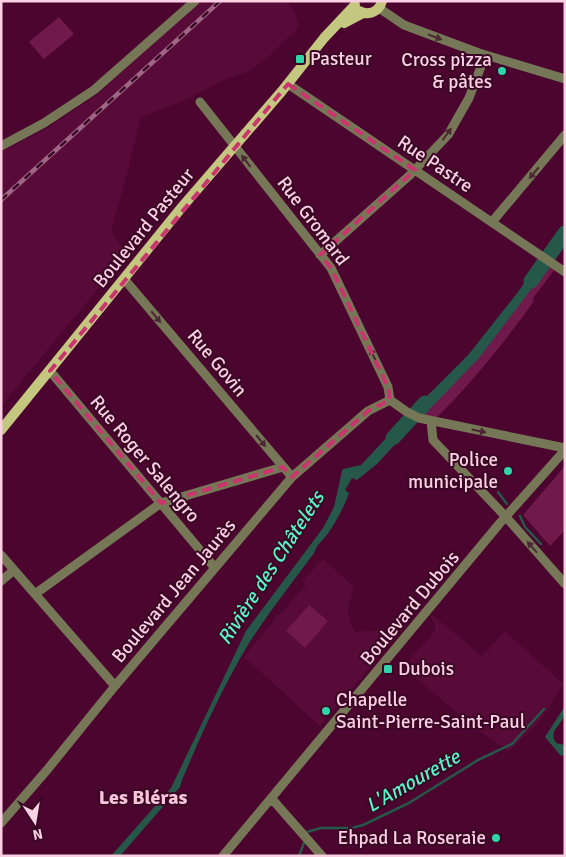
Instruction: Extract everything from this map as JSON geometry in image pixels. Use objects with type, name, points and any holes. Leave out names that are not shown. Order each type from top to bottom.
[{"type":"main road","points":[[354,2],[363,13]]},
{"type":"main road","name":"Boulevard Pasteur","points":[[1,430],[125,280],[182,207],[288,84],[354,2]]},
{"type":"main road","name":"Boulevard Pasteur","points":[[315,49],[343,24],[363,13],[375,12],[380,5]]},
{"type":"street","points":[[1,146],[44,124],[94,90],[195,1]]},
{"type":"street","points":[[380,5],[404,25],[485,56],[565,79]]},
{"type":"street","points":[[320,255],[414,170],[448,135],[469,98],[485,56]]},
{"type":"street","name":"Rue Pastre","points":[[288,84],[565,272]]},
{"type":"street","name":"Rue Gromard","points":[[200,102],[331,268],[388,387],[390,400]]},
{"type":"street","points":[[492,222],[565,135]]},
{"type":"street","name":"Rue Govin","points":[[125,280],[292,478]]},
{"type":"street","name":"Rue Roger Salengro","points":[[50,371],[216,568]]},
{"type":"street","points":[[390,400],[419,418],[565,449]]},
{"type":"street","name":"Boulevard Jean Jaurès","points":[[1,823],[292,478],[368,411],[390,400]]},
{"type":"street","points":[[431,421],[433,440],[506,517],[565,584]]},
{"type":"street","name":"Boulevard Dubois","points":[[223,856],[565,449]]},
{"type":"street","points":[[35,594],[160,503],[283,466]]},
{"type":"street","points":[[1,555],[115,686]]},
{"type":"street","points":[[1,581],[14,570]]},
{"type":"street","points":[[272,799],[322,856]]},
{"type":"highlighted area","points":[[288,84],[415,170],[320,255],[331,268],[388,387],[390,400],[368,411],[292,477],[283,467],[161,503],[50,371]]},
{"type":"shaded area","points":[[201,1],[287,1],[294,11],[299,27],[269,56],[250,71],[223,80],[192,97],[140,118],[111,232],[127,254],[1,406],[1,152],[48,128],[98,94]]},
{"type":"shaded area","points":[[59,17],[74,34],[44,59],[29,42]]},
{"type":"shaded area","points":[[539,261],[548,267],[479,358],[424,415],[413,410],[469,354],[518,292]]},
{"type":"shaded area","points":[[546,264],[555,269],[533,298],[534,301],[523,317],[475,377],[435,419],[417,414],[464,371]]},
{"type":"shaded area","points":[[404,419],[411,427],[377,464],[357,480],[352,478],[345,490],[349,493],[347,498],[332,527],[249,643],[213,711],[180,787],[120,856],[111,856],[171,788],[246,631],[323,528],[334,507],[343,469],[361,465]]},
{"type":"shaded area","points":[[565,466],[565,530],[550,546],[523,515]]},
{"type":"shaded area","points":[[323,559],[354,587],[348,609],[350,621],[355,632],[379,630],[392,641],[320,726],[244,657],[277,615],[279,616],[305,585],[303,580]]},
{"type":"shaded area","points":[[309,605],[328,621],[305,648],[286,631]]},
{"type":"shaded area","points":[[430,615],[434,616],[482,656],[505,631],[563,684],[547,711],[532,729],[509,751],[476,729],[403,667],[435,631]]},
{"type":"shaded area","points":[[565,706],[564,716],[553,736],[556,743],[565,745],[565,754],[561,756],[545,737]]},
{"type":"waterway","name":"Rivière des Châtelets","points":[[531,281],[565,233]]},
{"type":"waterway","name":"Rivière des Châtelets","points":[[393,438],[425,403]]},
{"type":"waterway","name":"L'Amourette","points":[[498,492],[507,504]]},
{"type":"waterway","name":"L'Amourette","points":[[520,516],[525,527],[541,544]]},
{"type":"waterway","name":"L'Amourette","points":[[307,832],[321,828],[352,828],[363,825],[409,803],[478,760],[512,744],[544,709]]},
{"type":"waterway","name":"L'Amourette","points":[[299,856],[304,843]]},
{"type":"railway","points":[[1,200],[220,1]]},
{"type":"place","name":"Pasteur","points":[[300,59]]},
{"type":"place","name":"Cross pizza & pâtes","points":[[502,71]]},
{"type":"place","name":"Police municipale","points":[[508,471]]},
{"type":"place","name":"Dubois","points":[[388,669]]},
{"type":"place","name":"Chapelle Saint-Pierre-Saint-Paul","points":[[326,711]]},
{"type":"place","name":"Ehpad La Roseraie","points":[[496,838]]},
{"type":"district","name":"Les Bléras","points":[[143,797]]}]
